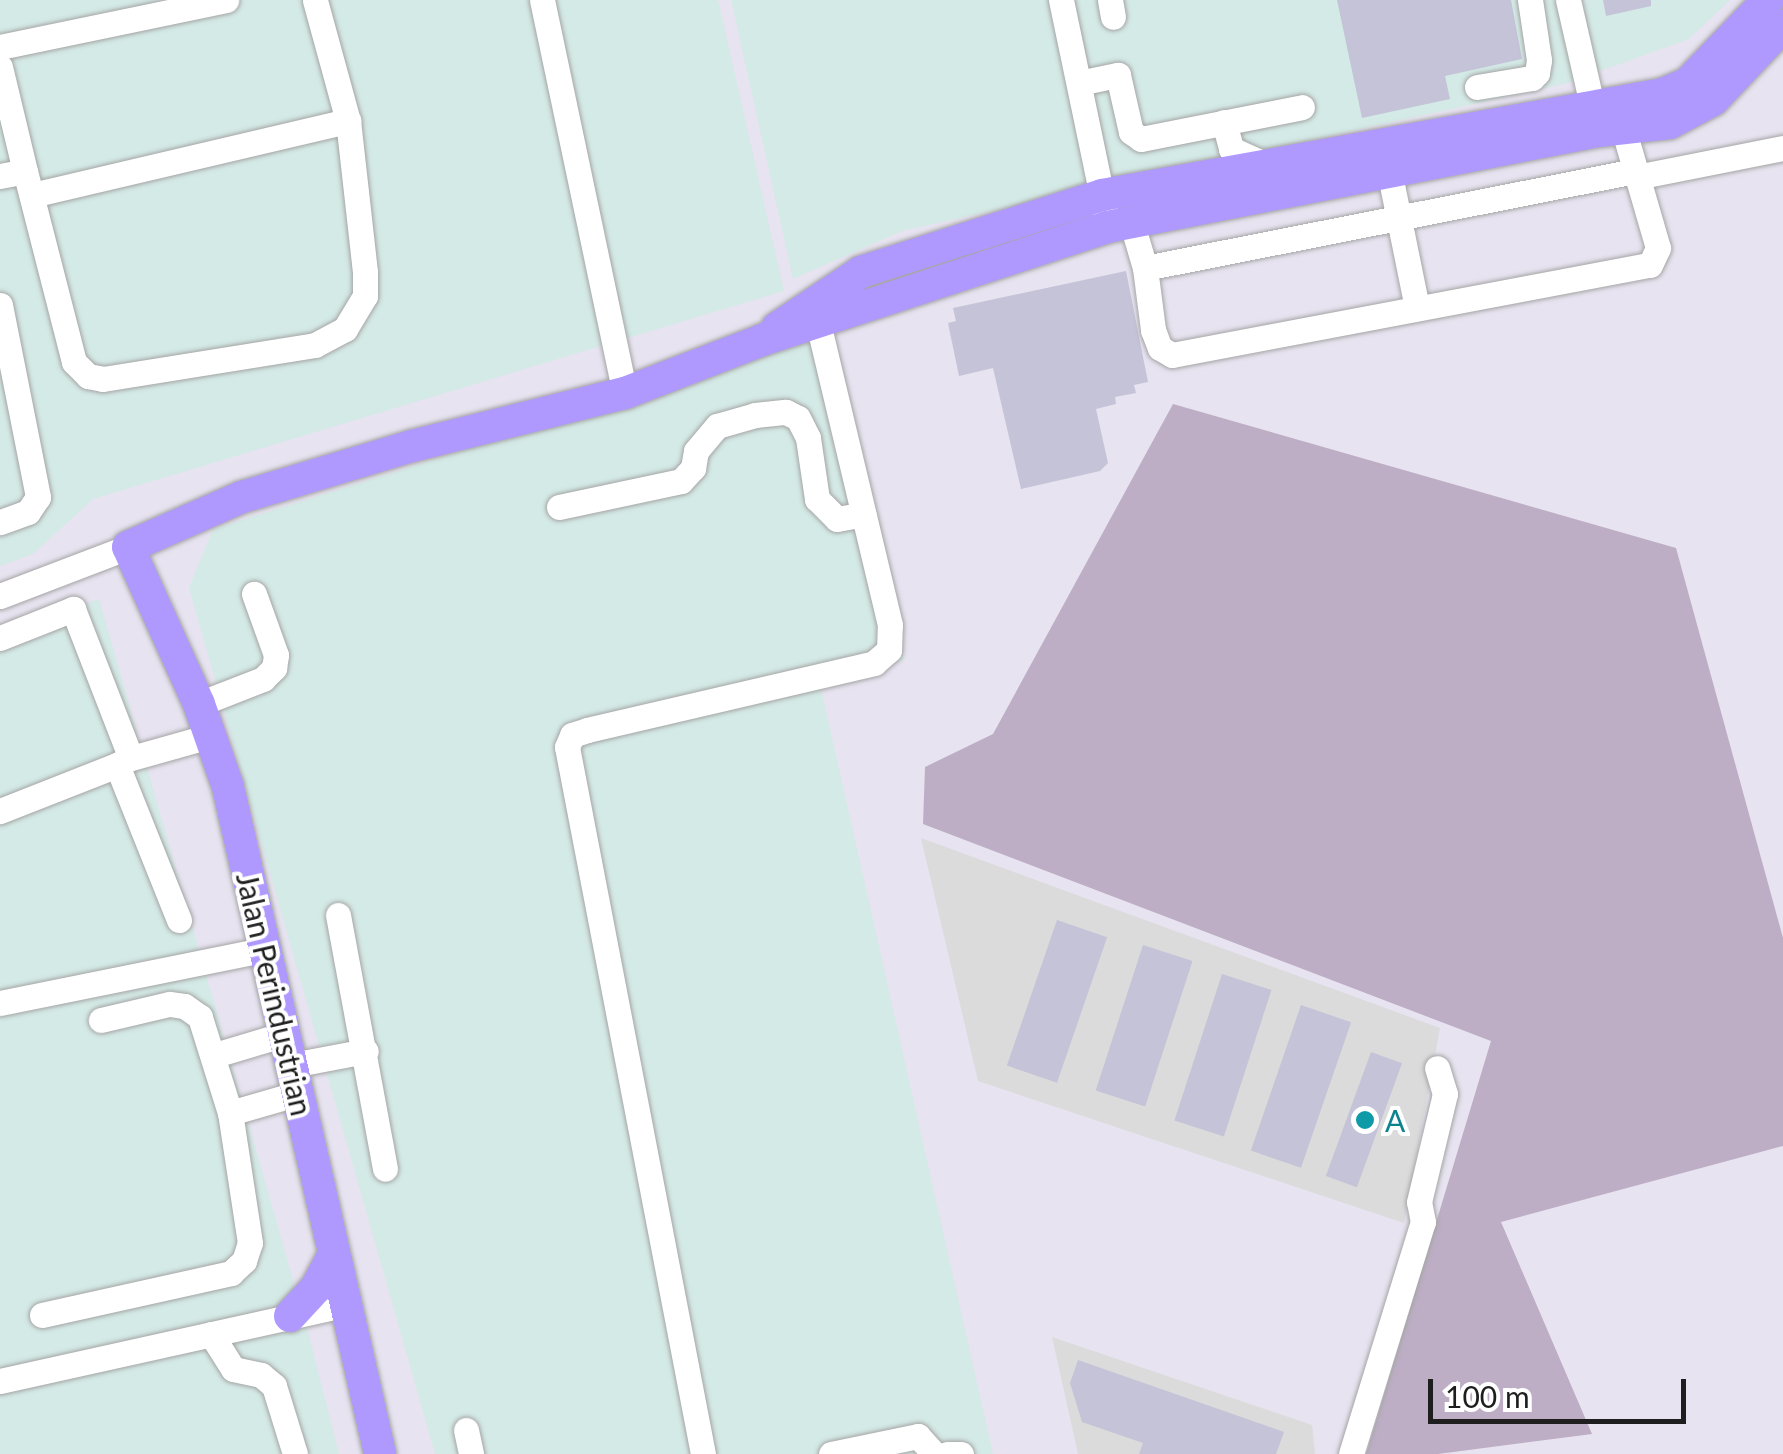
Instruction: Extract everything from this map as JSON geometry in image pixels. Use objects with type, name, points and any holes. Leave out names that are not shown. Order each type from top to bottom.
[{"type":"main road","points":[[128,547],[242,497],[412,446],[624,393],[762,340],[816,312],[860,272],[1114,215],[1390,174],[1607,117],[1687,84],[1770,13]]},
{"type":"main road","points":[[1114,215],[1264,164],[1607,117]]},
{"type":"main road","name":"Jalan Perindustrian","points":[[128,547],[199,704],[228,788],[380,1454]]},
{"type":"main road","points":[[290,1316],[316,1288],[334,1254]]},
{"type":"street","points":[[0,47],[226,0]]},
{"type":"street","points":[[0,67],[19,181],[74,362],[88,376],[103,379],[315,345],[345,329],[365,296],[348,121],[315,0]]},
{"type":"street","points":[[542,0],[624,393]]},
{"type":"street","points":[[1061,0],[1114,215],[1146,268],[1153,330],[1160,348],[1172,354],[1650,265],[1658,248],[1635,174],[1607,117],[1568,0]]},
{"type":"street","points":[[1477,87],[1532,78],[1537,73],[1540,60],[1530,0]]},
{"type":"street","points":[[1079,83],[1118,75],[1131,132],[1141,139],[1302,107]]},
{"type":"street","points":[[19,181],[348,121]]},
{"type":"street","points":[[1224,122],[1231,150],[1264,164]]},
{"type":"street","points":[[1146,268],[1783,148]]},
{"type":"street","points":[[1390,174],[1417,308]]},
{"type":"street","points":[[0,305],[38,497],[28,512],[0,522]]},
{"type":"street","points":[[703,1454],[568,748],[572,735],[587,730],[874,663],[889,650],[890,626],[816,312]]},
{"type":"street","points":[[559,507],[680,481],[693,468],[696,451],[717,426],[786,412],[798,418],[808,438],[817,499],[837,520],[864,514]]},
{"type":"street","points":[[0,596],[128,547]]},
{"type":"street","points":[[199,704],[263,679],[274,668],[276,655],[254,594]]},
{"type":"street","points":[[0,638],[73,609],[179,920]]},
{"type":"street","points":[[0,811],[122,762],[210,736]]},
{"type":"street","points":[[338,915],[385,1169]]},
{"type":"street","points":[[0,1003],[264,950]]},
{"type":"street","points":[[42,1315],[231,1273],[244,1261],[250,1232],[230,1113],[215,1055],[200,1018],[184,1006],[169,1004],[101,1020]]},
{"type":"street","points":[[215,1055],[292,1064],[366,1051]]},
{"type":"street","points":[[230,1113],[292,1064]]},
{"type":"street","points":[[1351,1454],[1423,1222],[1419,1202],[1445,1094],[1437,1068]]},
{"type":"street","points":[[0,1380],[348,1304]]},
{"type":"street","points":[[211,1334],[233,1369],[253,1372],[274,1386],[295,1454]]},
{"type":"street","points":[[831,1454],[918,1436],[934,1454]]},
{"type":"street","points":[[947,1454],[961,1454]]},
{"type":"shaded area","points":[[0,0],[718,0],[784,291],[93,499],[33,554],[0,566]]},
{"type":"shaded area","points":[[731,0],[1730,0],[1689,39],[1564,84],[902,231],[793,279]]},
{"type":"shaded area","points":[[825,337],[904,660],[819,680],[993,1454],[435,1454],[189,588],[213,529]]},
{"type":"shaded area","points":[[1173,404],[1676,548],[1783,938],[1783,1146],[1501,1222],[1592,1434],[1438,1454],[1366,1454],[1491,1041],[923,824],[925,767],[993,734]]},
{"type":"shaded area","points":[[99,599],[309,1336],[339,1454],[0,1454],[0,635]]},
{"type":"shaded area","points":[[921,838],[1440,1028],[1404,1223],[978,1081]]},
{"type":"shaded area","points":[[1052,1337],[1312,1425],[1315,1454],[1078,1454]]},
{"type":"building","points":[[1337,0],[1511,0],[1522,59],[1445,76],[1450,99],[1362,118]]},
{"type":"building","points":[[1603,0],[1651,0],[1651,6],[1606,16]]},
{"type":"building","points":[[1126,271],[1148,382],[1134,385],[1136,393],[1115,397],[1116,404],[1096,409],[1108,463],[1100,471],[1021,489],[993,368],[959,376],[948,323],[956,321],[953,308]]},
{"type":"building","points":[[1057,920],[1107,937],[1057,1083],[1007,1066]]},
{"type":"building","points":[[1143,945],[1192,961],[1145,1107],[1096,1091]]},
{"type":"building","points":[[1222,974],[1271,990],[1224,1137],[1174,1120]]},
{"type":"building","points":[[1301,1005],[1351,1022],[1301,1168],[1251,1151]]},
{"type":"building","name":"A","points":[[1371,1052],[1402,1063],[1357,1187],[1326,1176]]},
{"type":"building","points":[[1078,1360],[1284,1432],[1276,1454],[1139,1454],[1143,1443],[1082,1422],[1070,1383]]},
{"type":"place","name":"A","points":[[1365,1120]]}]
